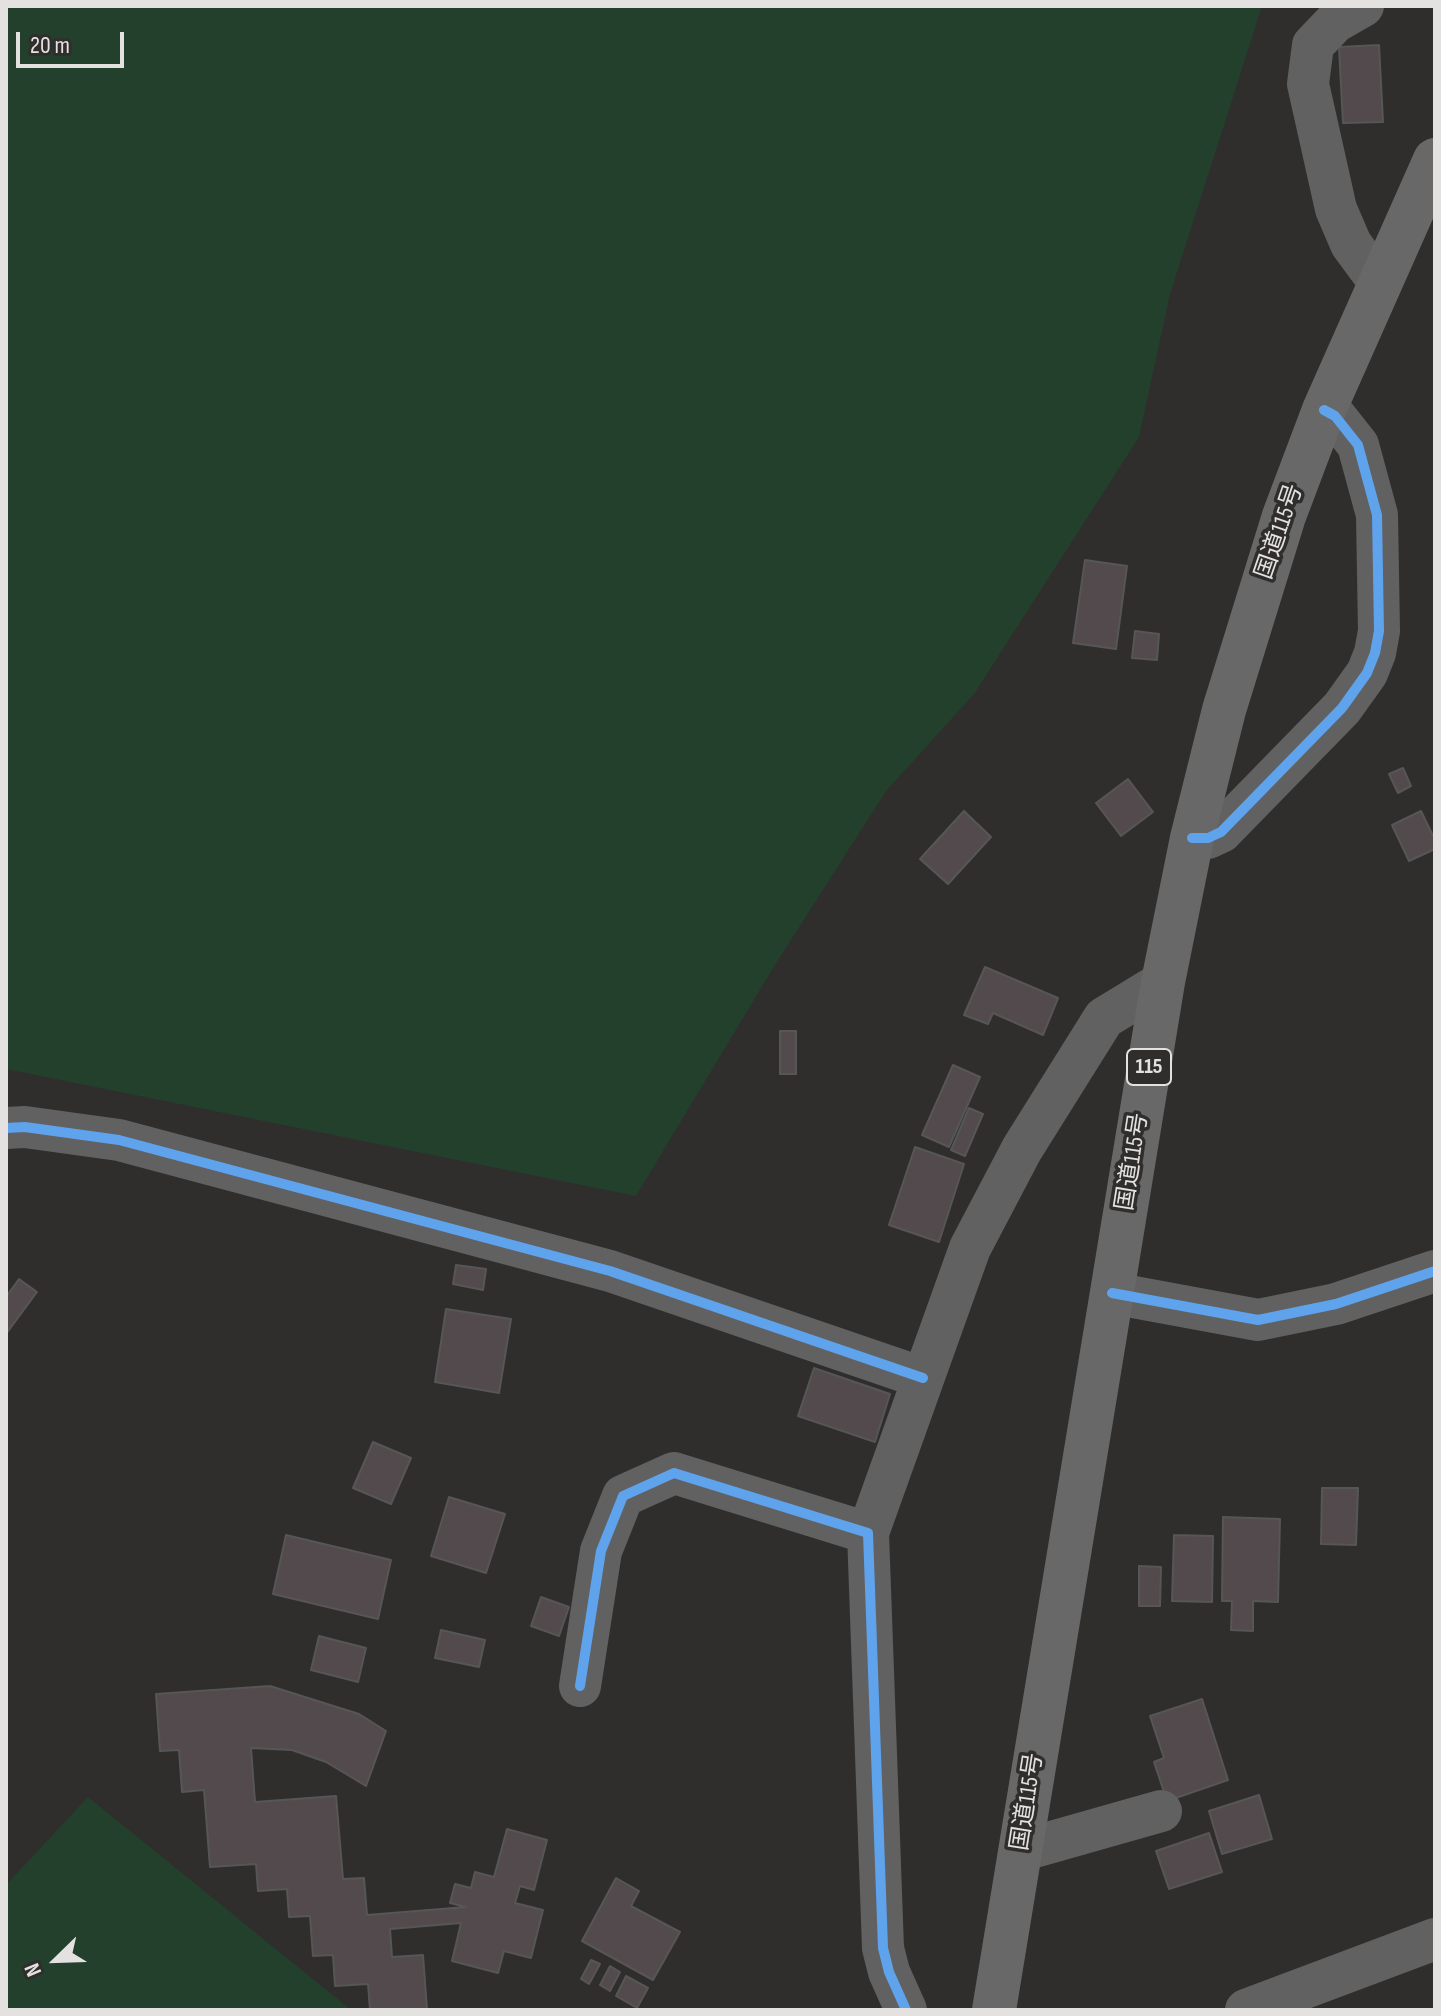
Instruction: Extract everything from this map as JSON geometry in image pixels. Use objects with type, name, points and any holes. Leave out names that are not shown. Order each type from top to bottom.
[{"type":"highway","name":"国道115号","points":[[994,2010],[1163,982],[1192,838],[1248,626],[1284,516],[1324,410],[1435,160]]},
{"type":"street","points":[[1363,6],[1335,22],[1313,45],[1308,84],[1336,209],[1351,244],[1379,282]]},
{"type":"street","points":[[1192,838],[1208,838],[1221,832],[1342,708],[1367,673],[1375,653],[1379,609],[1377,515],[1358,445],[1335,416],[1324,410]]},
{"type":"street","points":[[906,2010],[889,1972],[883,1948],[868,1533],[970,1248],[1022,1149],[1104,1018],[1163,982]]},
{"type":"street","points":[[6,1128],[25,1127],[119,1140],[594,1267],[923,1378]]},
{"type":"street","points":[[1112,1293],[1258,1320],[1336,1304],[1435,1271]]},
{"type":"street","points":[[580,1686],[601,1551],[623,1496],[674,1473],[868,1533]]},
{"type":"street","points":[[1020,1851],[1161,1811]]},
{"type":"street","points":[[1246,2010],[1435,1939]]},
{"type":"green space","points":[[6,6],[1262,6],[1170,294],[1139,437],[974,694],[886,791],[773,968],[636,1196],[6,1069]]},
{"type":"green space","points":[[88,1797],[351,2010],[6,2010],[6,1885]]},
{"type":"building","points":[[1379,45],[1383,122],[1343,123],[1339,47]]},
{"type":"building","points":[[1085,560],[1127,566],[1116,649],[1073,643]]},
{"type":"building","points":[[1135,631],[1159,634],[1157,660],[1132,658]]},
{"type":"building","points":[[1403,768],[1411,786],[1398,793],[1389,774]]},
{"type":"building","points":[[1128,779],[1153,812],[1121,836],[1096,803]]},
{"type":"building","points":[[964,811],[991,837],[948,884],[920,859]]},
{"type":"building","points":[[1421,811],[1435,840],[1435,849],[1409,861],[1392,825]]},
{"type":"building","points":[[985,967],[1058,998],[1043,1035],[993,1013],[988,1024],[964,1015]]},
{"type":"building","points":[[780,1031],[796,1031],[796,1074],[780,1074]]},
{"type":"building","points":[[953,1065],[980,1077],[949,1147],[922,1135]]},
{"type":"building","points":[[969,1108],[983,1114],[965,1156],[951,1150]]},
{"type":"building","points":[[915,1147],[964,1164],[939,1242],[889,1225]]},
{"type":"building","points":[[456,1265],[486,1269],[483,1290],[453,1284]]},
{"type":"building","points":[[19,1279],[37,1292],[6,1334],[6,1297]]},
{"type":"building","points":[[446,1309],[511,1319],[499,1393],[435,1382]]},
{"type":"building","points":[[814,1368],[890,1394],[875,1442],[798,1416]]},
{"type":"building","points":[[373,1442],[411,1458],[391,1504],[353,1488]]},
{"type":"building","points":[[1322,1488],[1358,1488],[1356,1545],[1321,1544]]},
{"type":"building","points":[[449,1497],[505,1514],[486,1573],[431,1556]]},
{"type":"building","points":[[1223,1517],[1280,1519],[1278,1602],[1253,1601],[1253,1631],[1231,1630],[1232,1601],[1222,1601]]},
{"type":"building","points":[[286,1535],[391,1560],[378,1619],[273,1594]]},
{"type":"building","points":[[1174,1535],[1213,1536],[1212,1602],[1172,1601]]},
{"type":"building","points":[[1139,1566],[1161,1567],[1160,1606],[1139,1606]]},
{"type":"building","points":[[541,1597],[569,1607],[559,1636],[531,1626]]},
{"type":"building","points":[[441,1630],[485,1640],[479,1667],[435,1658]]},
{"type":"building","points":[[319,1636],[366,1648],[358,1682],[311,1670]]},
{"type":"building","points":[[270,1686],[359,1714],[386,1731],[366,1786],[326,1762],[292,1750],[251,1748],[255,1802],[336,1796],[343,1879],[364,1878],[367,1915],[466,1907],[450,1903],[455,1884],[471,1888],[475,1872],[494,1877],[507,1829],[547,1840],[534,1890],[520,1886],[515,1903],[543,1910],[531,1958],[504,1951],[498,1973],[452,1961],[461,1923],[390,1929],[392,1957],[423,1955],[427,2010],[370,2010],[368,1984],[335,1986],[333,1955],[313,1956],[310,1916],[289,1917],[287,1889],[258,1891],[256,1864],[210,1867],[204,1790],[182,1792],[179,1750],[160,1751],[156,1694]]},
{"type":"building","points":[[1202,1699],[1228,1780],[1167,1801],[1154,1762],[1164,1758],[1150,1716]]},
{"type":"building","points":[[1259,1795],[1272,1839],[1222,1854],[1209,1811]]},
{"type":"building","points":[[1209,1833],[1222,1872],[1169,1889],[1156,1851]]},
{"type":"building","points":[[616,1878],[639,1891],[631,1906],[680,1932],[653,1980],[582,1941]]},
{"type":"building","points":[[591,1960],[600,1964],[589,1984],[581,1979]]},
{"type":"building","points":[[610,1966],[620,1972],[610,1991],[600,1985]]},
{"type":"building","points":[[626,1976],[648,1988],[637,2008],[616,1996]]},
{"type":"cycle path","points":[[1192,838],[1208,838],[1221,832],[1342,708],[1367,673],[1375,653],[1379,631],[1377,515],[1358,445],[1335,416],[1324,410]]},
{"type":"cycle path","points":[[6,1128],[25,1127],[119,1140],[610,1271],[923,1378]]},
{"type":"cycle path","points":[[1112,1293],[1258,1320],[1336,1304],[1435,1271]]},
{"type":"cycle path","points":[[580,1686],[601,1551],[623,1496],[674,1473],[868,1533],[883,1948],[889,1972],[906,2010]]}]
